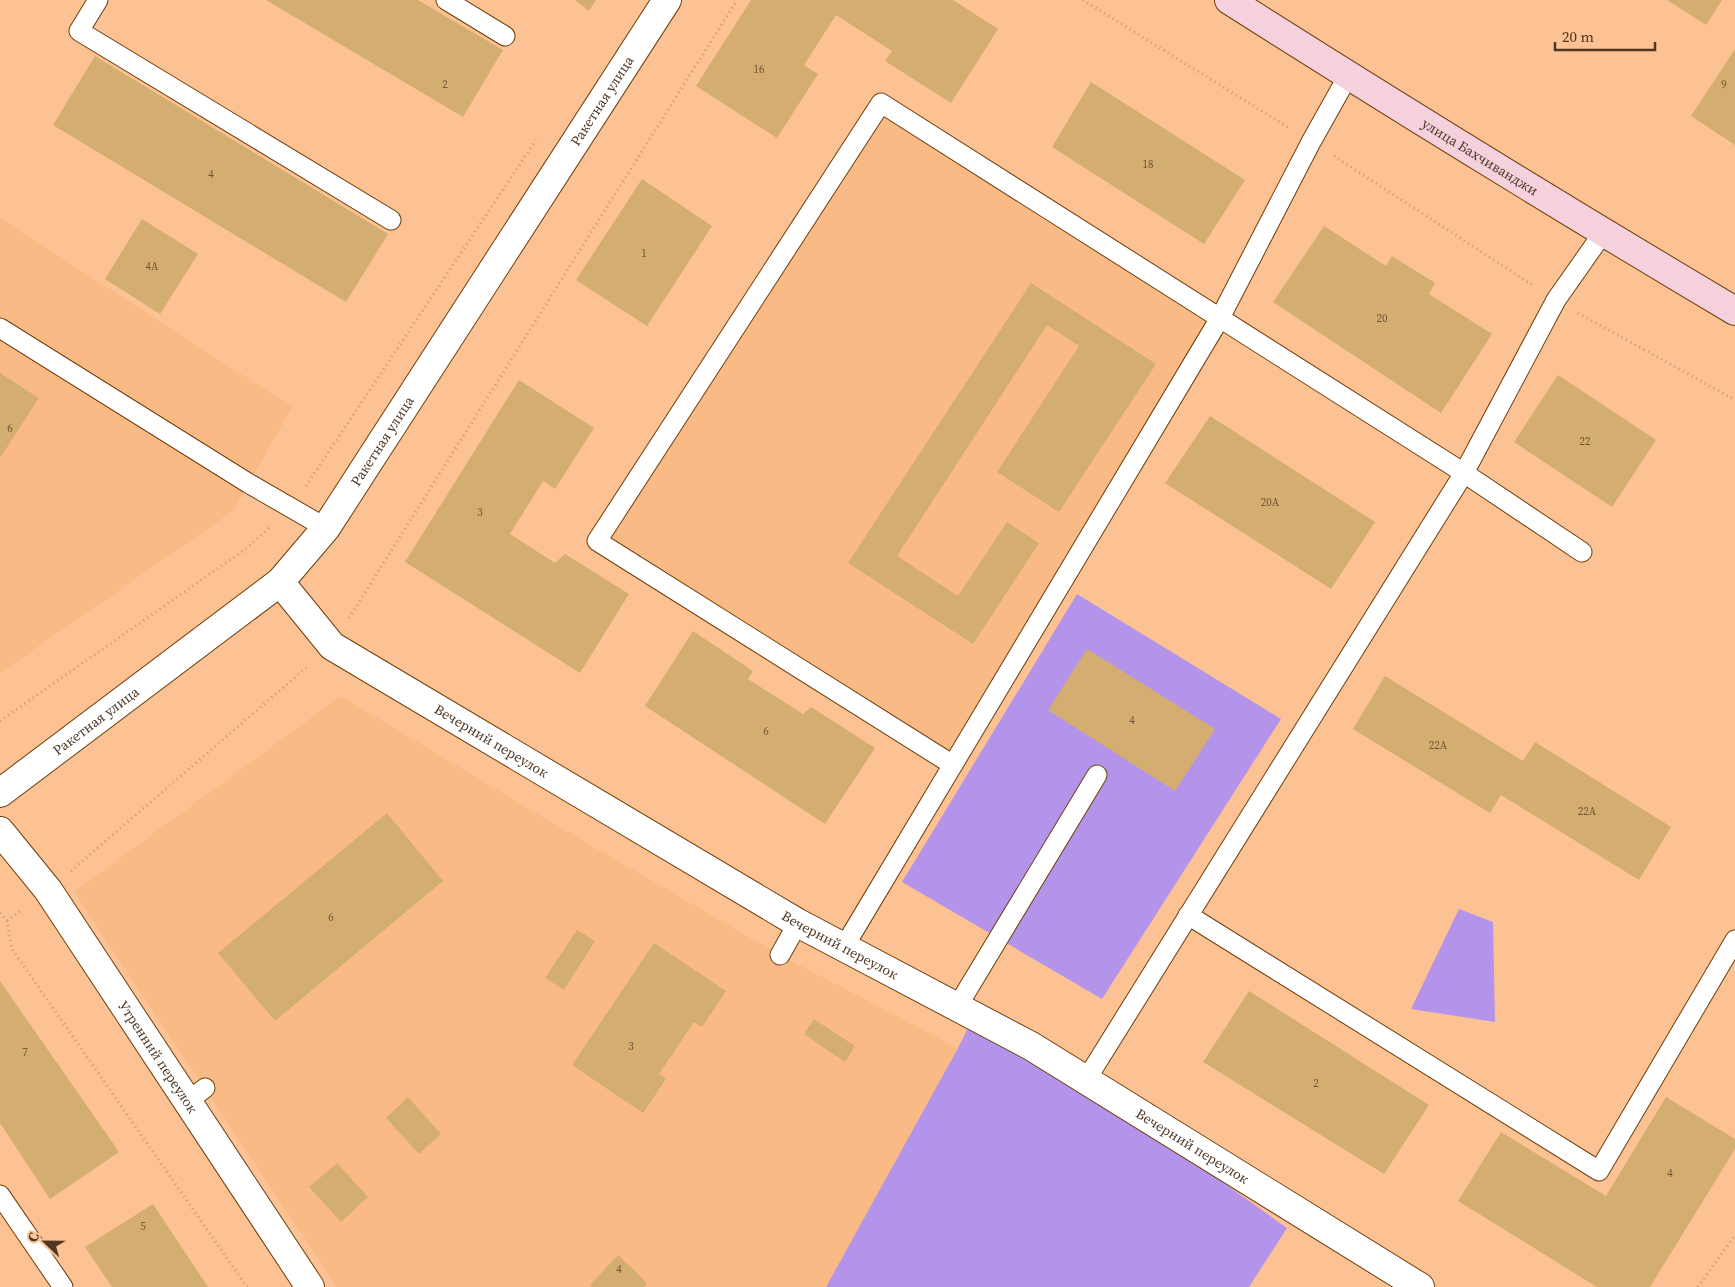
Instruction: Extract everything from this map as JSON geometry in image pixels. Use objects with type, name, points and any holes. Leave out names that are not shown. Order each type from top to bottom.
[{"type":"main road","name":"улица Бахчиванджи","points":[[1229,0],[1348,76],[1603,233],[1735,311]]},
{"type":"street","name":"Ракетная улица","points":[[0,793],[280,582],[326,528],[667,0]]},
{"type":"street","name":"Вечерний переулок","points":[[280,582],[332,646],[798,923],[1032,1046],[1420,1287]]},
{"type":"street","name":"Утренний переулок","points":[[0,831],[48,890],[197,1095],[310,1287]]},
{"type":"lane","points":[[98,0],[78,31],[391,220]]},
{"type":"lane","points":[[446,0],[505,36]]},
{"type":"lane","points":[[844,947],[1220,318],[1348,76]]},
{"type":"lane","points":[[953,765],[597,541],[882,103],[1464,474],[1582,552]]},
{"type":"lane","points":[[1086,1080],[1464,474],[1556,300],[1603,233]]},
{"type":"lane","points":[[0,328],[248,484],[326,528]]},
{"type":"lane","points":[[957,1007],[1097,775]]},
{"type":"lane","points":[[1188,915],[1599,1171],[1735,940]]},
{"type":"lane","points":[[780,954],[798,923]]},
{"type":"lane","points":[[0,1195],[63,1287]]},
{"type":"path","points":[[7,921],[48,890],[332,646],[738,0]]},
{"type":"path","points":[[1083,0],[1312,142],[1556,300],[1735,400]]},
{"type":"path","points":[[0,721],[247,548],[291,508],[537,139]]},
{"type":"path","points":[[0,913],[7,921],[12,949],[247,1287]]},
{"type":"path","points":[[1698,1287],[1735,1235]]},
{"type":"shaded area","points":[[884,114],[1210,320],[950,756],[608,539]]},
{"type":"shaded area","points":[[0,218],[292,407],[233,511],[0,673]]},
{"type":"shaded area","points":[[1077,594],[1281,719],[1102,999],[902,882]]},
{"type":"shaded area","points":[[341,696],[554,824],[780,955],[958,1048],[826,1287],[337,1287],[74,892]]},
{"type":"shaded area","points":[[1459,909],[1493,922],[1495,1022],[1411,1009]]},
{"type":"shaded area","points":[[974,1016],[1031,1046],[1287,1228],[1249,1287],[826,1287]]},
{"type":"building","points":[[266,0],[418,0],[503,50],[463,117]]},
{"type":"building","points":[[575,0],[596,0],[589,11]]},
{"type":"building","points":[[751,0],[953,0],[998,29],[951,103],[885,61],[892,51],[836,15],[804,65],[818,74],[777,138],[696,86]]},
{"type":"building","points":[[1667,0],[1722,0],[1706,25]]},
{"type":"building","points":[[1735,49],[1735,145],[1691,116]]},
{"type":"building","points":[[95,56],[388,234],[346,302],[53,125]]},
{"type":"building","points":[[1091,82],[1245,180],[1204,244],[1052,147]]},
{"type":"building","points":[[642,179],[712,226],[647,326],[576,280]]},
{"type":"building","points":[[142,219],[198,254],[160,314],[105,279]]},
{"type":"building","points":[[1324,226],[1386,266],[1392,256],[1435,283],[1429,294],[1492,334],[1441,413],[1273,302]]},
{"type":"building","points":[[1031,283],[1156,364],[1059,512],[997,472],[1079,346],[1047,325],[897,556],[958,596],[1007,522],[1039,543],[973,644],[848,563]]},
{"type":"building","points":[[0,373],[39,398],[0,458]]},
{"type":"building","points":[[1558,375],[1656,440],[1612,507],[1514,442]]},
{"type":"building","points":[[519,380],[594,428],[555,489],[543,481],[510,534],[555,563],[565,554],[629,594],[580,673],[405,562]]},
{"type":"building","points":[[1210,416],[1375,522],[1331,589],[1165,483]]},
{"type":"building","points":[[693,631],[753,671],[748,679],[803,714],[811,707],[875,748],[825,824],[645,706]]},
{"type":"building","points":[[1087,649],[1215,729],[1175,791],[1048,710]]},
{"type":"building","points":[[1385,676],[1523,761],[1535,742],[1671,827],[1639,880],[1501,795],[1490,813],[1353,729]]},
{"type":"building","points":[[387,813],[443,881],[275,1021],[218,953]]},
{"type":"building","points":[[577,930],[595,941],[564,990],[545,978]]},
{"type":"building","points":[[654,943],[726,991],[702,1027],[694,1022],[659,1074],[666,1079],[643,1113],[572,1065]]},
{"type":"building","points":[[0,981],[119,1152],[50,1199],[0,1123]]},
{"type":"building","points":[[1249,991],[1429,1105],[1384,1174],[1203,1062]]},
{"type":"building","points":[[814,1019],[855,1046],[845,1062],[804,1034]]},
{"type":"building","points":[[408,1097],[441,1134],[419,1154],[386,1118]]},
{"type":"building","points":[[1666,1097],[1735,1139],[1735,1149],[1650,1287],[1597,1287],[1458,1201],[1501,1132],[1606,1196]]},
{"type":"building","points":[[337,1163],[368,1197],[341,1222],[309,1187]]},
{"type":"building","points":[[153,1204],[208,1287],[112,1287],[85,1247]]},
{"type":"building","points":[[618,1255],[647,1283],[644,1287],[592,1287],[590,1285]]}]
